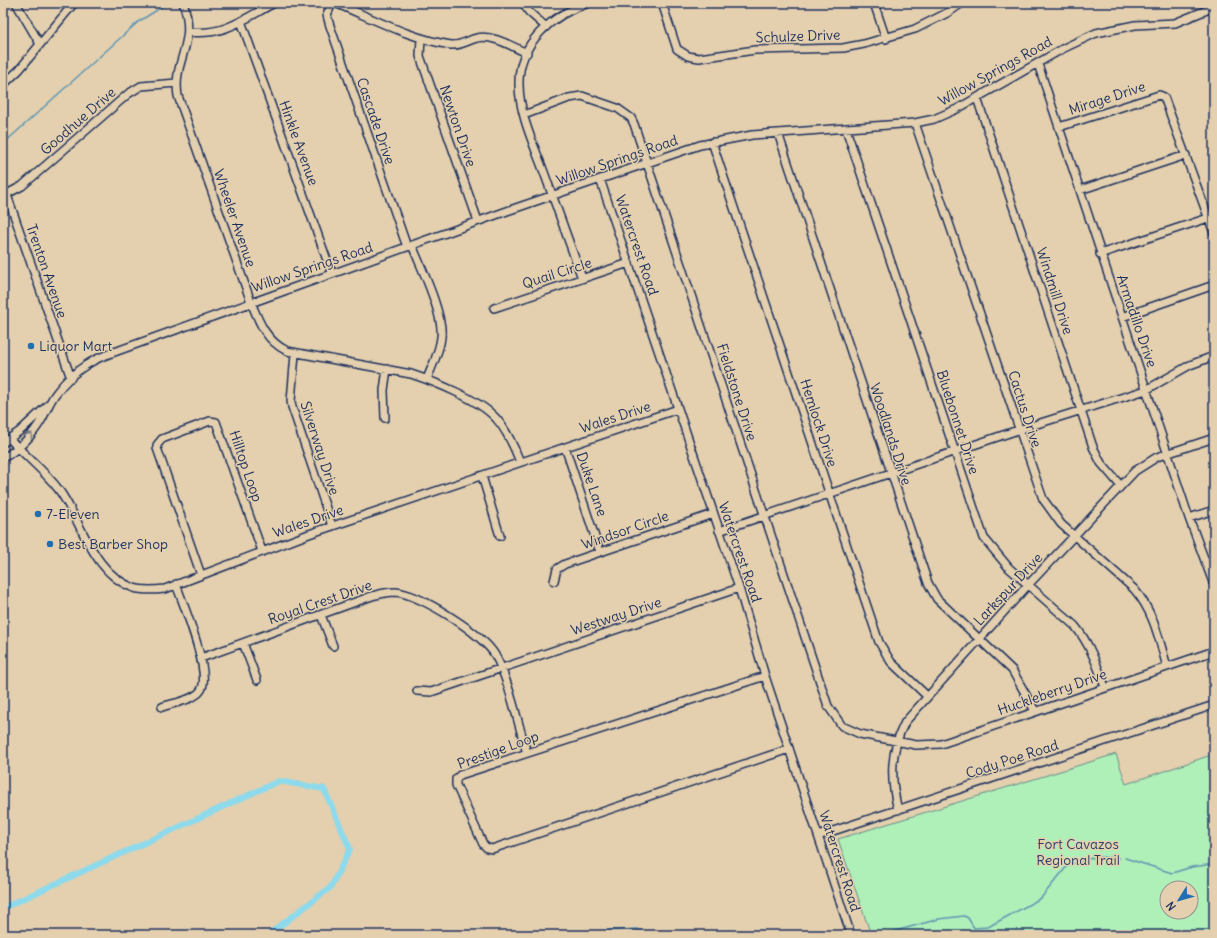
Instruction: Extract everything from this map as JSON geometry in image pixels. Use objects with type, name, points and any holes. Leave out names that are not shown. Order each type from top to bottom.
[{"type":"street","points":[[16,3],[40,44]]},
{"type":"street","points":[[3,85],[19,70],[74,3]]},
{"type":"street","name":"Wheeler Avenue","points":[[183,3],[189,22],[189,32],[177,83],[178,96],[251,302],[269,339],[281,348],[295,354],[387,369],[427,379],[486,408],[500,422],[520,462]]},
{"type":"street","points":[[189,32],[215,32],[241,21],[274,3]]},
{"type":"street","name":"Cascade Drive","points":[[332,3],[327,15],[329,23],[409,246],[438,315],[441,327],[441,338],[427,379]]},
{"type":"street","points":[[335,3],[421,38],[452,45],[460,44],[478,37],[490,38],[527,53]]},
{"type":"street","points":[[523,3],[529,12],[546,27]]},
{"type":"street","points":[[582,278],[524,115],[519,84],[522,63],[532,42],[546,27],[571,10],[590,3]]},
{"type":"street","name":"Schulze Drive","points":[[662,3],[677,49],[688,56],[699,58],[770,49],[843,48],[886,39],[935,20],[960,4]]},
{"type":"street","points":[[875,6],[886,39]]},
{"type":"street","name":"Willow Springs Road","points":[[3,458],[18,448],[31,435],[42,420],[56,392],[71,378],[97,358],[478,221],[712,142],[752,135],[915,123],[934,119],[977,98],[1069,45],[1096,34],[1134,25],[1174,23],[1214,7]]},
{"type":"street","name":"Hinkle Avenue","points":[[241,21],[332,274]]},
{"type":"street","name":"Newton Drive","points":[[421,38],[420,56],[478,221]]},
{"type":"street","name":"Armadillo Drive","points":[[1038,64],[1189,518],[1214,583]]},
{"type":"street","name":"Goodhue Drive","points":[[5,195],[22,186],[128,94],[141,86],[159,83],[177,83]]},
{"type":"street","name":"Mirage Drive","points":[[1059,127],[1162,95],[1186,155]]},
{"type":"street","name":"Fieldstone Drive","points":[[524,115],[576,96],[582,96],[617,108],[631,118],[648,163],[764,516],[832,713],[846,729],[860,734],[897,741]]},
{"type":"street","name":"Windmill Drive","points":[[977,98],[1098,458],[1108,473],[1120,485]]},
{"type":"street","name":"Cactus Drive","points":[[915,123],[1035,480],[1045,504],[1061,524],[1134,589],[1144,600],[1155,622],[1167,667]]},
{"type":"street","name":"Bluebonnet Drive","points":[[846,129],[984,538],[1001,560],[1074,626],[1083,636],[1097,663],[1105,687]]},
{"type":"street","name":"Woodlands Drive","points":[[778,133],[890,474],[928,583],[937,599],[980,638],[1012,670],[1035,711]]},
{"type":"street","name":"Hemlock Drive","points":[[712,142],[879,642],[891,662],[927,696]]},
{"type":"street","points":[[1080,190],[1186,155],[1214,233]]},
{"type":"street","name":"Watercrest Road","points":[[600,179],[739,588],[765,676],[851,935]]},
{"type":"street","name":"Trenton Avenue","points":[[5,195],[71,378]]},
{"type":"street","points":[[1100,254],[1208,218]]},
{"type":"street","name":"Quail Circle","points":[[494,308],[629,263]]},
{"type":"street","points":[[1122,317],[1214,285]]},
{"type":"street","name":"Silverway Drive","points":[[295,354],[291,401],[292,407],[332,526]]},
{"type":"street","points":[[720,531],[1018,430],[1146,390],[1190,365],[1214,356]]},
{"type":"street","points":[[385,418],[384,390],[387,369]]},
{"type":"street","name":"Willow Springs Road","points":[[3,443],[10,439],[49,404]]},
{"type":"street","name":"Wales Drive","points":[[10,439],[41,469],[59,490],[102,565],[121,582],[140,589],[164,589],[332,526],[678,409]]},
{"type":"street","name":"Hilltop Loop","points":[[201,575],[157,448],[157,445],[162,439],[210,421],[216,422],[262,551]]},
{"type":"street","name":"Larkspur Drive","points":[[898,810],[892,781],[892,761],[897,741],[905,722],[927,696],[1120,485],[1141,466],[1168,453],[1214,438]]},
{"type":"street","name":"Duke Lane","points":[[566,447],[600,552]]},
{"type":"street","points":[[482,476],[500,536]]},
{"type":"street","points":[[1189,518],[1214,510]]},
{"type":"street","name":"Windsor Circle","points":[[554,581],[557,569],[565,564],[713,514]]},
{"type":"street","points":[[162,707],[195,696],[202,689],[205,679],[202,658],[176,584]]},
{"type":"street","name":"Westway Drive","points":[[417,690],[431,692],[739,588]]},
{"type":"street","name":"Royal Crest Drive","points":[[202,658],[372,596],[396,592],[404,594],[424,602],[469,629],[487,644],[494,654],[500,668],[527,753]]},
{"type":"street","points":[[321,614],[333,646]]},
{"type":"street","points":[[243,643],[257,680]]},
{"type":"street","name":"Huckleberry Drive","points":[[897,741],[916,745],[941,744],[1214,651]]},
{"type":"street","name":"Prestige Loop","points":[[765,676],[460,775],[456,779],[456,785],[482,844],[487,848],[492,849],[789,749]]},
{"type":"street","name":"Cody Poe Road","points":[[818,836],[1214,704]]},
{"type":"green space","name":"Fort Cavazos Regional Trail","points":[[1116,754],[1126,784],[1214,754],[1214,935],[871,935],[838,839]]},
{"type":"waterway","points":[[3,144],[138,22],[168,3]]},
{"type":"waterway","points":[[3,908],[279,781],[324,789],[350,849],[331,887],[268,935]]},
{"type":"waterway","points":[[867,935],[888,933],[939,919],[964,916],[968,918],[974,928],[988,927],[1041,898],[1068,865],[1096,857],[1119,858]]},
{"type":"waterway","points":[[1125,858],[1172,873],[1192,867],[1214,864]]},
{"type":"waterway","points":[[595,935],[604,931],[637,929],[649,935]]},
{"type":"place","name":"Liquor Mart","points":[[31,346]]},
{"type":"place","name":"7-Eleven","points":[[38,514]]},
{"type":"place","name":"Best Barber Shop","points":[[50,544]]}]
